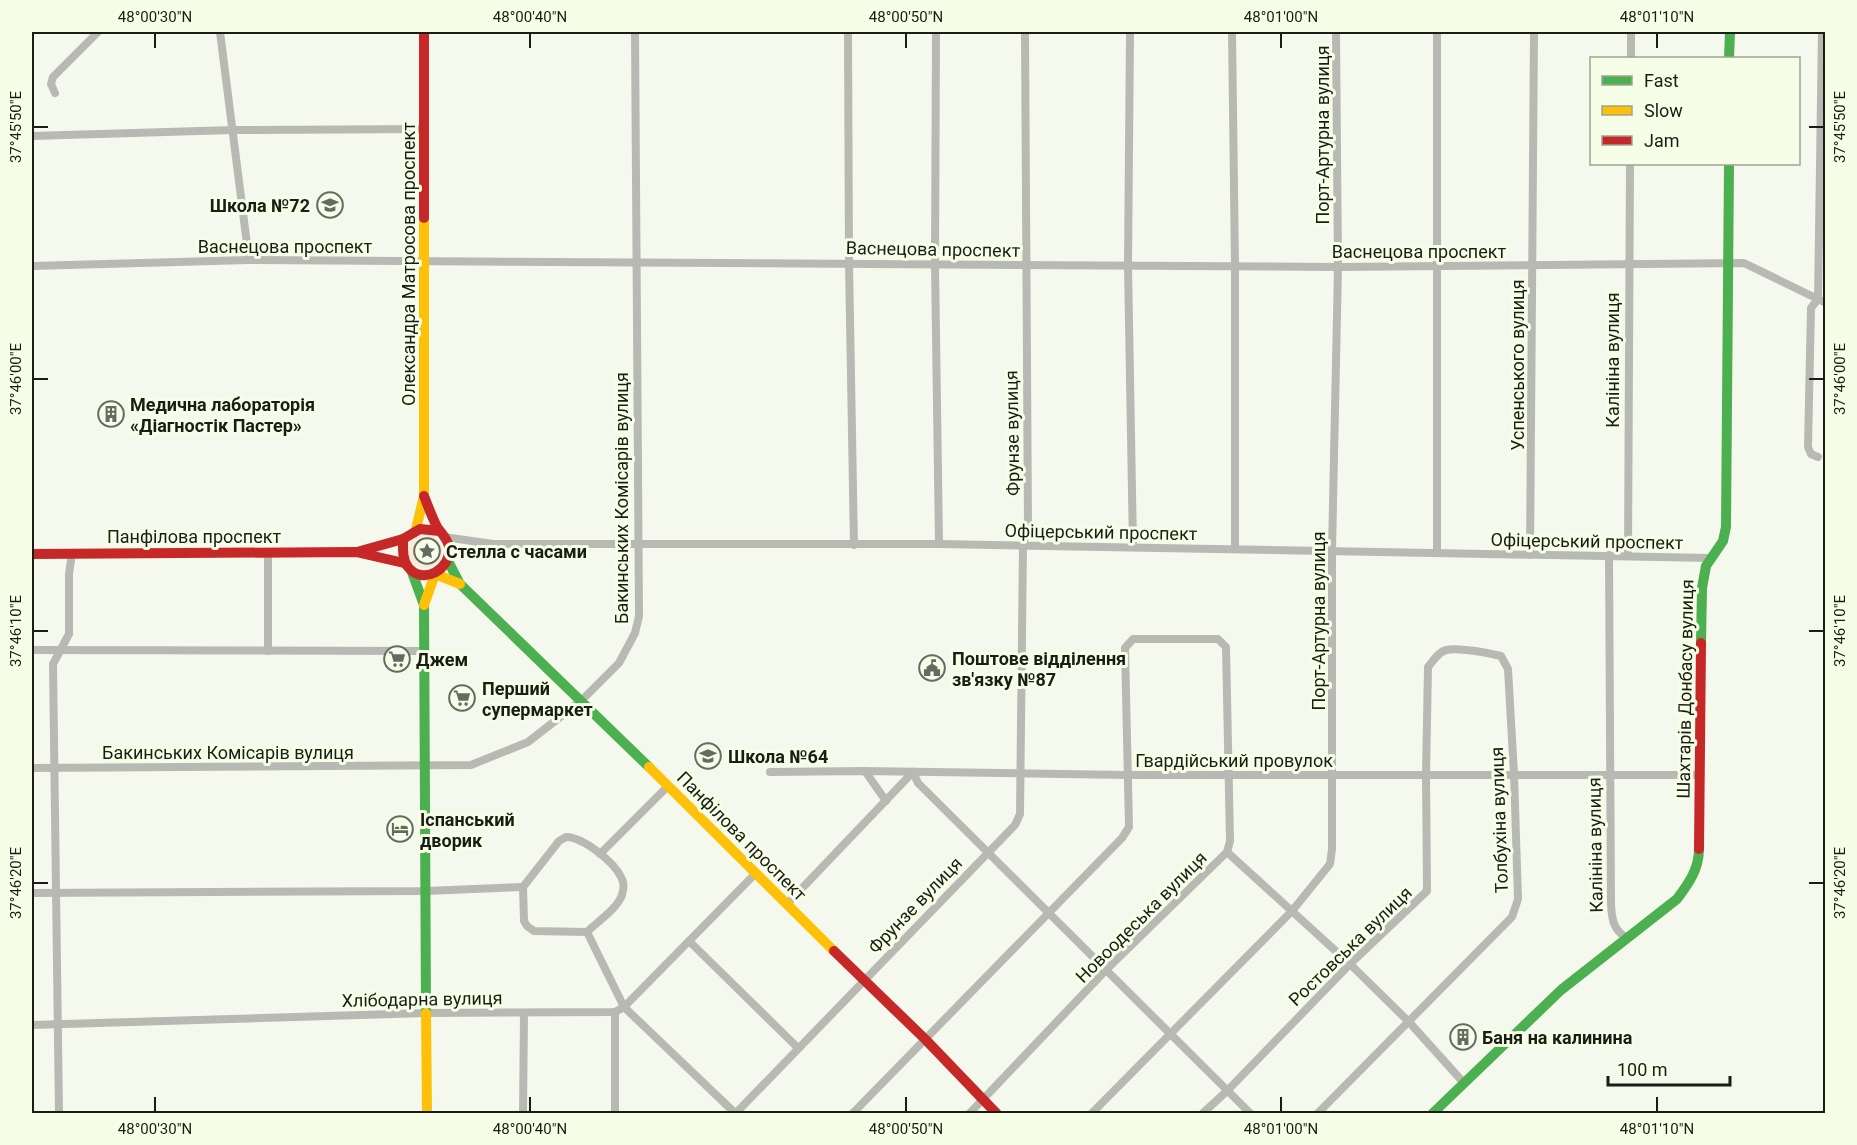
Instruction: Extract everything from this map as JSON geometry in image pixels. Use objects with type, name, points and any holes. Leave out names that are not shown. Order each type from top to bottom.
[{"type":"main road","name":"Олександра Матросова проспект","points":[[424,32],[424,496]]},
{"type":"main road","points":[[1729,57],[1730,32]]},
{"type":"main road","name":"Шахтарів Донбасу вулиця","points":[[1627,938],[1677,899],[1697,868],[1700,848],[1699,775],[1703,576],[1710,558],[1723,541],[1726,527],[1729,165]]},
{"type":"main road","points":[[416,529],[424,496]]},
{"type":"main road","points":[[423,605],[435,574],[448,558],[449,545],[424,496]]},
{"type":"main road","points":[[427,1113],[423,605],[401,551],[403,539],[416,529],[428,528],[442,534]]},
{"type":"main road","name":"Панфілова проспект","points":[[32,554],[356,552],[403,539]]},
{"type":"main road","name":"Панфілова проспект","points":[[356,552],[408,568]]},
{"type":"main road","name":"Панфілова проспект","points":[[448,558],[460,584],[582,700],[997,1113]]},
{"type":"main road","points":[[408,568],[424,575],[435,574]]},
{"type":"main road","name":"Панфілова проспект","points":[[435,574],[460,584]]},
{"type":"main road","points":[[1432,1113],[1561,990],[1627,938]]},
{"type":"street","points":[[55,93],[51,84],[53,77],[98,32]]},
{"type":"street","points":[[220,32],[249,260]]},
{"type":"street","name":"Бакинських Комісарів вулиця","points":[[32,768],[471,765],[528,742],[582,700],[619,663],[635,633],[639,616],[635,32]]},
{"type":"street","points":[[848,32],[854,545]]},
{"type":"street","points":[[936,32],[935,265],[939,544]]},
{"type":"street","name":"Фрунзе вулиця","points":[[735,1113],[987,853],[1018,819],[1021,808],[1023,545],[1028,528],[1025,32]]},
{"type":"street","points":[[1130,32],[1128,266],[1133,547]]},
{"type":"street","points":[[1233,32],[1235,549]]},
{"type":"street","name":"Порт-Артурна вулиця","points":[[1091,1113],[1292,911],[1330,864],[1334,774],[1332,552],[1338,267],[1336,32]]},
{"type":"street","points":[[1437,32],[1437,553]]},
{"type":"street","name":"Успенського вулиця","points":[[1530,555],[1534,32]]},
{"type":"street","points":[[1631,32],[1631,57]]},
{"type":"street","points":[[1818,457],[1810,454],[1808,447],[1811,308],[1822,301],[1822,32]]},
{"type":"street","points":[[32,136],[233,130],[424,129]]},
{"type":"street","name":"Калініна вулиця","points":[[1628,556],[1630,165]]},
{"type":"street","name":"Васнецова проспект","points":[[32,266],[249,260],[1338,267],[1744,263],[1822,301]]},
{"type":"street","points":[[442,534],[493,544]]},
{"type":"street","points":[[448,558],[493,544]]},
{"type":"street","name":"Офіцерський проспект","points":[[493,544],[939,544],[1710,558]]},
{"type":"street","points":[[268,552],[268,651]]},
{"type":"street","points":[[59,1113],[53,664],[69,634],[69,574],[72,553]]},
{"type":"street","name":"Калініна вулиця","points":[[1609,555],[1612,920],[1620,934],[1627,938]]},
{"type":"street","name":"Новоодеська вулиця","points":[[852,1113],[1122,838],[1129,826],[1125,648],[1133,639],[1218,639],[1226,647],[1230,841],[1227,852],[1107,969],[969,1113]]},
{"type":"street","points":[[32,650],[424,651]]},
{"type":"street","name":"Ростовська вулиця","points":[[1202,1113],[1228,1090],[1350,964],[1427,891],[1428,667],[1436,656],[1447,650],[1471,651]]},
{"type":"street","name":"Толбухіна вулиця","points":[[1317,1113],[1512,917],[1515,911],[1518,898],[1508,669],[1501,656],[1471,651]]},
{"type":"street","points":[[865,771],[886,801]]},
{"type":"street","name":"Гвардійський провулок","points":[[770,772],[1127,775],[1699,775]]},
{"type":"street","points":[[787,904],[913,772],[918,783],[987,853],[1051,912],[1251,1113]]},
{"type":"street","points":[[600,854],[668,786]]},
{"type":"street","points":[[563,838],[578,839],[600,854],[621,876],[622,893],[618,903],[587,932],[531,930],[524,921],[523,887],[559,841],[563,838]]},
{"type":"street","points":[[1227,852],[1350,964],[1409,1022],[1463,1082]]},
{"type":"street","name":"Хлібодарна вулиця","points":[[32,1025],[426,1013],[615,1012],[624,1007],[756,873]]},
{"type":"street","points":[[32,893],[426,891],[523,887]]},
{"type":"street","points":[[587,932],[624,1007],[735,1113]]},
{"type":"street","points":[[689,941],[798,1048]]},
{"type":"street","points":[[615,1012],[615,1113]]},
{"type":"street","points":[[523,1113],[524,1013]]},
{"type":"shaded area","points":[[425,534],[437,539],[442,551],[437,563],[425,568],[413,563],[408,551],[413,539]]},
{"type":"traffic: fast","points":[[1729,57],[1730,32]]},
{"type":"traffic: fast","points":[[1701,643],[1702,588],[1706,566],[1723,541],[1726,527],[1729,165]]},
{"type":"traffic: fast","points":[[448,561],[460,584],[649,767]]},
{"type":"traffic: fast","points":[[412,572],[424,605],[426,1013]]},
{"type":"traffic: fast","points":[[1432,1114],[1561,990],[1677,899],[1695,869],[1699,849]]},
{"type":"traffic: slow","points":[[416,529],[424,496],[424,218]]},
{"type":"traffic: slow","points":[[435,574],[460,584]]},
{"type":"traffic: slow","points":[[424,605],[435,574]]},
{"type":"traffic: slow","points":[[649,767],[834,951]]},
{"type":"traffic: slow","points":[[426,1013],[427,1114]]},
{"type":"traffic: jam","points":[[424,32],[424,218]]},
{"type":"traffic: jam","points":[[424,496],[437,527],[447,541],[449,555],[446,562],[435,572],[428,575],[414,572],[405,561],[403,539],[420,529],[439,531]]},
{"type":"traffic: jam","points":[[357,552],[403,539]]},
{"type":"traffic: jam","points":[[32,554],[356,552],[404,563]]},
{"type":"traffic: jam","points":[[1699,849],[1701,643]]},
{"type":"traffic: jam","points":[[834,951],[925,1039],[997,1114]]},
{"type":"place","name":"Школа №72","points":[[330,205]]},
{"type":"place","name":"Медична лабораторія «Діагностік Пастер»","points":[[111,414]]},
{"type":"place","name":"Стелла с часами","points":[[427,551]]},
{"type":"place","name":"Джем","points":[[397,659]]},
{"type":"place","name":"Поштове відділення зв'язку №87","points":[[932,668]]},
{"type":"place","name":"Перший супермаркет","points":[[462,698]]},
{"type":"place","name":"Школа №64","points":[[708,756]]},
{"type":"place","name":"Іспанський дворик","points":[[400,829]]},
{"type":"place","name":"Баня на калинина","points":[[1463,1037]]}]
